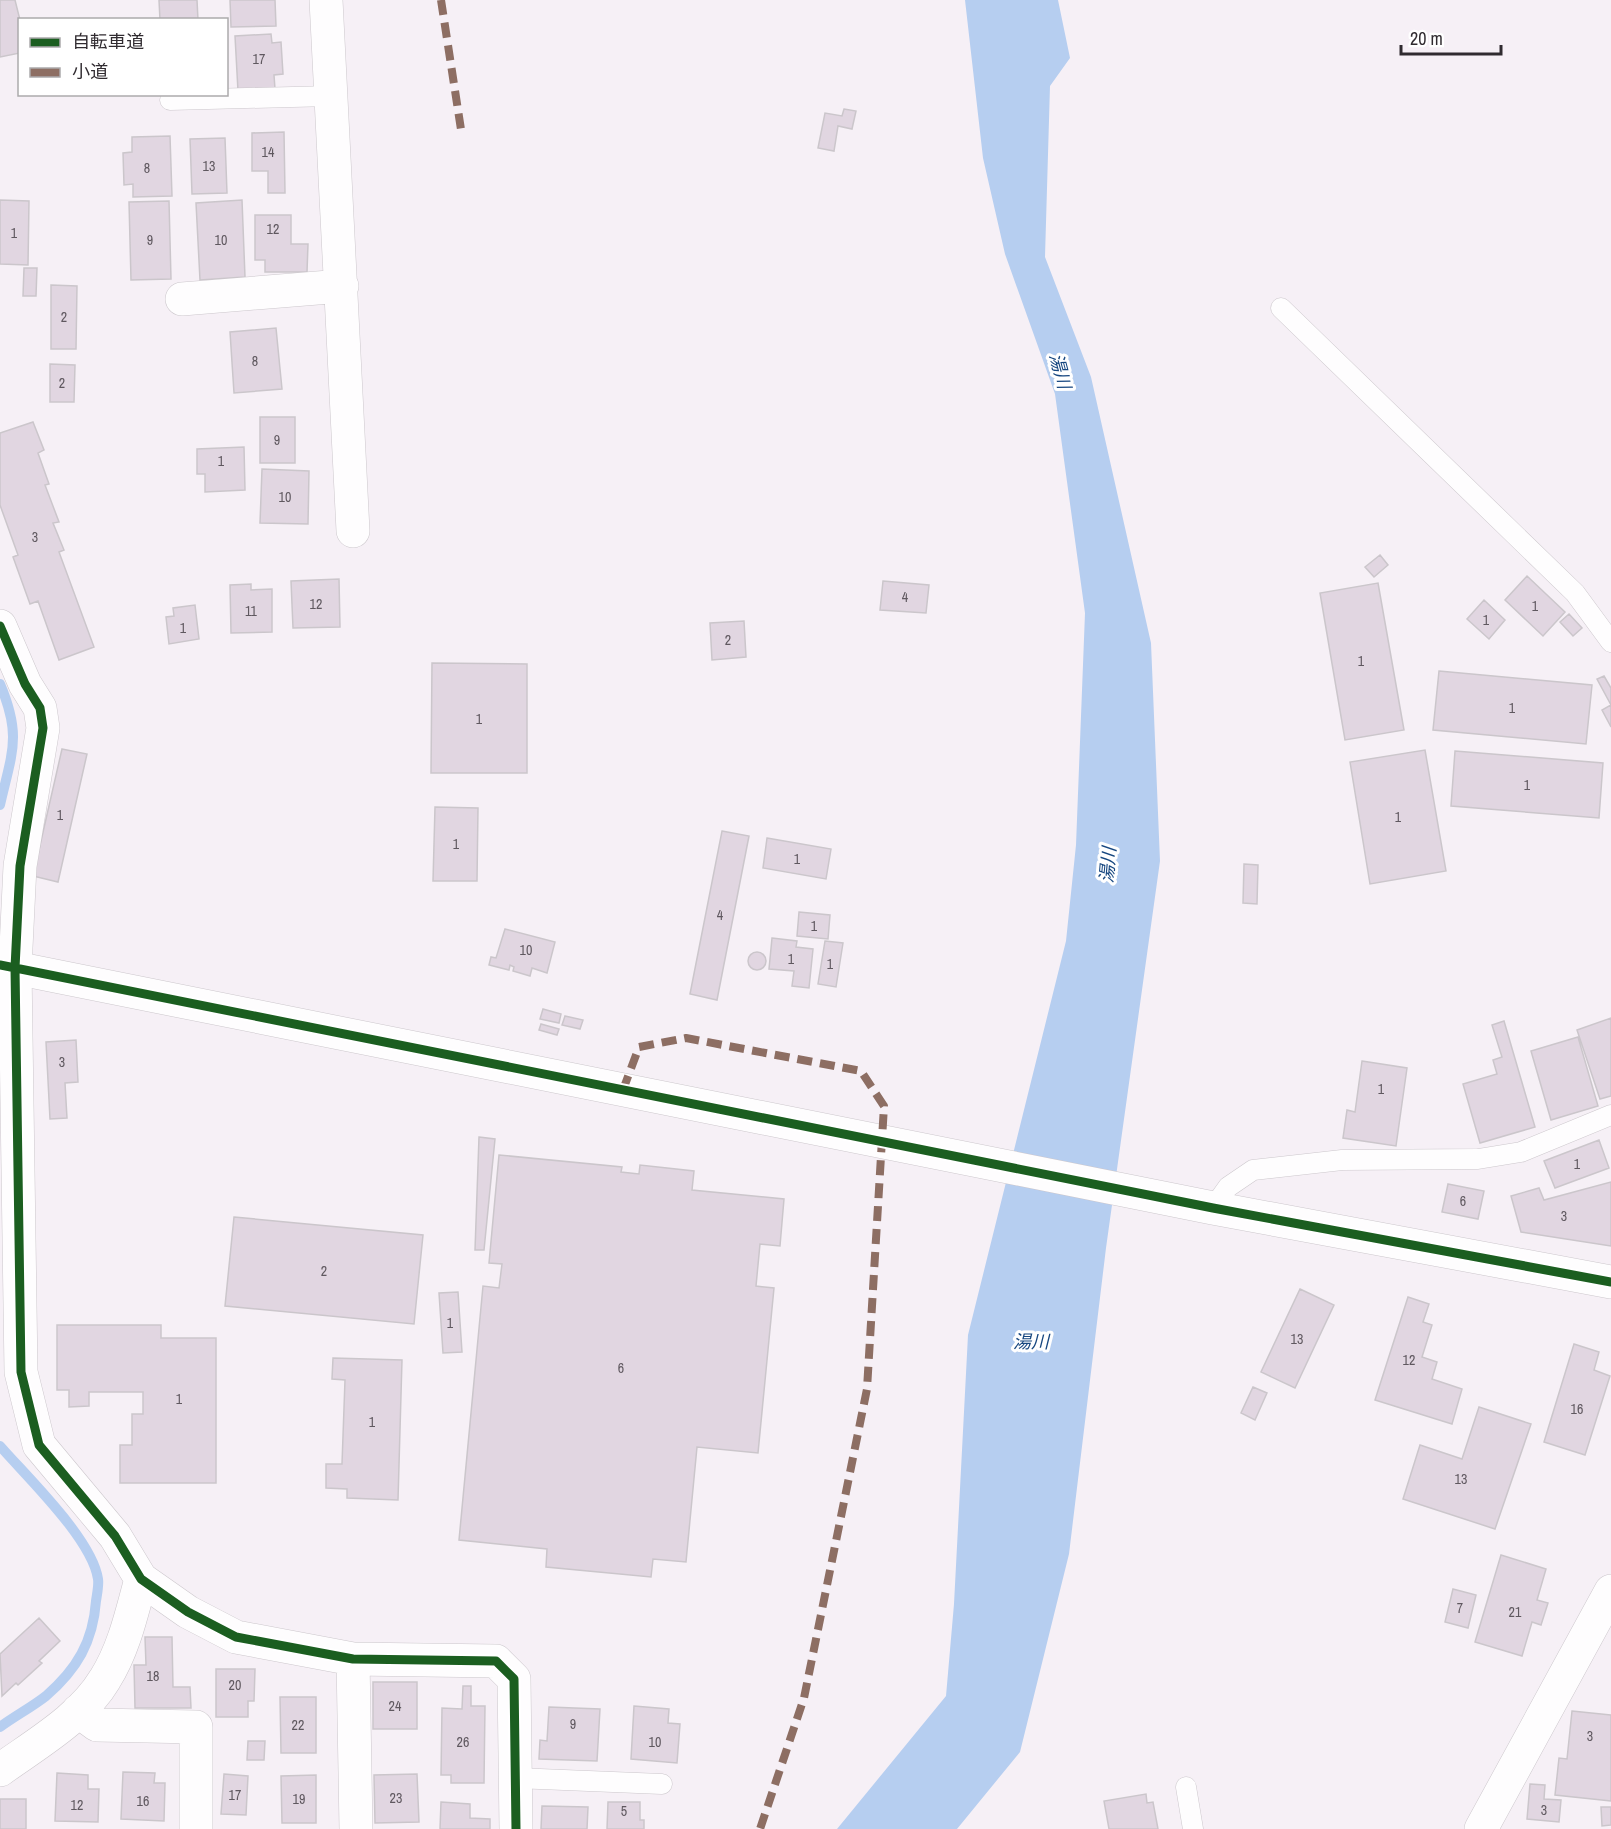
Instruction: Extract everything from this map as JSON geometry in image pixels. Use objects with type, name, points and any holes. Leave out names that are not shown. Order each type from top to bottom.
[{"type":"street","points":[[326,0],[353,531]]},
{"type":"street","points":[[182,298],[342,286]]},
{"type":"street","points":[[0,626],[25,684],[40,708],[43,728],[6,966],[21,1372],[39,1445],[115,1536],[141,1579],[188,1612],[236,1637],[353,1659],[496,1661],[514,1679],[516,1829]]},
{"type":"street","points":[[6,966],[1213,1208],[1611,1282]]},
{"type":"street","points":[[0,1770],[78,1711],[105,1680],[127,1629],[141,1579]]},
{"type":"street","points":[[1481,1829],[1611,1591]]},
{"type":"street","points":[[353,1659],[356,1829]]},
{"type":"street","points":[[78,1711],[97,1725],[196,1727],[196,1829]]},
{"type":"lane","points":[[170,100],[331,96]]},
{"type":"lane","points":[[1281,308],[1575,593],[1611,642]]},
{"type":"lane","points":[[1213,1208],[1228,1187],[1253,1170],[1342,1160],[1478,1159],[1521,1152],[1611,1115]]},
{"type":"lane","points":[[515,1778],[662,1784]]},
{"type":"lane","points":[[1186,1787],[1193,1829]]},
{"type":"water","name":"湯川","points":[[965,0],[1058,0],[1070,58],[1050,86],[1045,257],[1091,377],[1151,643],[1160,861],[1106,1248],[1069,1554],[1020,1752],[957,1829],[837,1829],[946,1696],[954,1604],[968,1335],[1066,941],[1076,845],[1085,613],[1055,394],[1005,254],[983,158]]},
{"type":"building","points":[[0,0],[15,0],[20,18],[18,53],[0,57]]},
{"type":"building","points":[[159,0],[197,0],[198,18],[160,18]]},
{"type":"building","points":[[230,0],[275,0],[276,26],[231,27]]},
{"type":"building","points":[[271,34],[272,43],[281,42],[283,74],[274,75],[275,89],[238,91],[235,36]]},
{"type":"building","points":[[844,109],[856,111],[852,129],[838,126],[834,151],[818,148],[825,113],[842,116]]},
{"type":"building","points":[[284,132],[285,193],[268,193],[268,171],[252,171],[252,133]]},
{"type":"building","points":[[170,136],[172,196],[133,197],[133,184],[124,185],[123,153],[132,152],[132,137]]},
{"type":"building","points":[[225,138],[227,193],[192,194],[190,139]]},
{"type":"building","points":[[0,200],[29,201],[28,265],[0,264]]},
{"type":"building","points":[[242,200],[245,277],[200,280],[196,203]]},
{"type":"building","points":[[169,201],[171,279],[131,280],[129,202]]},
{"type":"building","points":[[255,215],[291,215],[291,244],[308,244],[307,272],[265,272],[265,260],[255,260]]},
{"type":"building","points":[[24,268],[37,268],[36,296],[23,296]]},
{"type":"building","points":[[51,285],[77,286],[76,349],[51,349]]},
{"type":"building","points":[[276,328],[282,389],[234,393],[230,332]]},
{"type":"building","points":[[50,364],[75,365],[74,402],[50,402]]},
{"type":"building","points":[[260,417],[295,417],[295,463],[260,463]]},
{"type":"building","points":[[33,422],[44,450],[38,453],[49,484],[45,485],[59,522],[53,523],[64,550],[59,552],[94,647],[59,660],[38,601],[30,604],[13,557],[18,555],[0,505],[0,433]]},
{"type":"building","points":[[244,447],[245,490],[205,492],[205,474],[197,474],[197,449]]},
{"type":"building","points":[[262,469],[309,471],[308,524],[260,523]]},
{"type":"building","points":[[1380,555],[1388,565],[1374,577],[1365,567]]},
{"type":"building","points":[[1527,576],[1565,612],[1543,636],[1505,600]]},
{"type":"building","points":[[339,579],[340,627],[293,628],[291,581]]},
{"type":"building","points":[[883,581],[929,585],[926,613],[880,610]]},
{"type":"building","points":[[1378,583],[1404,730],[1345,740],[1320,593]]},
{"type":"building","points":[[251,584],[251,590],[272,589],[272,632],[231,633],[230,585]]},
{"type":"building","points":[[1484,600],[1505,620],[1489,639],[1467,619]]},
{"type":"building","points":[[195,605],[199,639],[169,644],[166,617],[174,616],[173,608]]},
{"type":"building","points":[[1569,614],[1582,628],[1573,636],[1560,622]]},
{"type":"building","points":[[744,621],[746,657],[712,660],[710,623]]},
{"type":"building","points":[[432,663],[527,664],[527,773],[431,773]]},
{"type":"building","points":[[1439,671],[1592,685],[1586,744],[1433,730]]},
{"type":"building","points":[[1604,676],[1611,688],[1611,705],[1597,679]]},
{"type":"building","points":[[1611,705],[1611,727],[1602,710]]},
{"type":"building","points":[[62,749],[87,754],[58,882],[33,876]]},
{"type":"building","points":[[1425,750],[1446,871],[1370,884],[1350,762]]},
{"type":"building","points":[[1455,751],[1603,763],[1599,818],[1451,806]]},
{"type":"building","points":[[435,807],[478,808],[477,881],[433,881]]},
{"type":"building","points":[[722,831],[749,836],[717,1000],[690,994]]},
{"type":"building","points":[[767,838],[831,849],[826,879],[763,868]]},
{"type":"building","points":[[1244,864],[1258,865],[1257,904],[1243,903]]},
{"type":"building","points":[[799,912],[830,915],[828,939],[797,936]]},
{"type":"building","points":[[505,929],[555,942],[547,973],[532,968],[530,976],[513,971],[514,967],[510,965],[509,970],[489,965],[491,957],[496,958]]},
{"type":"building","points":[[772,938],[797,941],[796,947],[813,949],[809,988],[792,986],[794,971],[769,969]]},
{"type":"building","points":[[825,941],[843,943],[836,987],[818,984]]},
{"type":"building","points":[[757,952],[763,955],[766,961],[763,967],[757,970],[751,967],[748,961],[751,955]]},
{"type":"building","points":[[543,1009],[561,1014],[559,1023],[540,1019]]},
{"type":"building","points":[[565,1016],[583,1020],[580,1029],[562,1025]]},
{"type":"building","points":[[1611,1018],[1611,1096],[1600,1099],[1577,1030]]},
{"type":"building","points":[[1504,1021],[1535,1127],[1480,1143],[1463,1084],[1497,1074],[1493,1060],[1502,1057],[1492,1025]]},
{"type":"building","points":[[541,1024],[559,1029],[557,1035],[539,1030]]},
{"type":"building","points":[[1578,1037],[1598,1106],[1551,1120],[1531,1051]]},
{"type":"building","points":[[76,1040],[78,1082],[65,1083],[67,1118],[50,1119],[46,1042]]},
{"type":"building","points":[[1362,1061],[1407,1068],[1396,1146],[1343,1138],[1347,1110],[1355,1112]]},
{"type":"building","points":[[479,1137],[495,1139],[484,1250],[475,1250]]},
{"type":"building","points":[[1599,1140],[1609,1168],[1555,1188],[1544,1161]]},
{"type":"building","points":[[499,1155],[622,1167],[621,1172],[639,1174],[640,1165],[694,1171],[692,1190],[784,1199],[780,1246],[760,1244],[756,1286],[774,1288],[758,1453],[697,1447],[686,1562],[653,1559],[651,1577],[546,1567],[547,1549],[459,1540],[483,1286],[499,1288],[502,1264],[489,1263]]},
{"type":"building","points":[[1611,1182],[1611,1246],[1521,1232],[1511,1196],[1539,1188],[1544,1200]]},
{"type":"building","points":[[1448,1184],[1484,1191],[1478,1219],[1442,1212]]},
{"type":"building","points":[[234,1217],[423,1235],[414,1324],[225,1306]]},
{"type":"building","points":[[1300,1289],[1334,1305],[1295,1388],[1261,1372]]},
{"type":"building","points":[[458,1292],[462,1352],[443,1353],[439,1293]]},
{"type":"building","points":[[1408,1297],[1429,1304],[1423,1322],[1432,1325],[1422,1357],[1437,1362],[1432,1379],[1462,1389],[1452,1424],[1375,1400]]},
{"type":"building","points":[[57,1325],[161,1325],[161,1338],[216,1338],[216,1483],[120,1483],[120,1445],[132,1445],[132,1414],[143,1414],[143,1392],[89,1392],[89,1406],[69,1407],[69,1390],[57,1390]]},
{"type":"building","points":[[1574,1344],[1599,1352],[1594,1370],[1610,1376],[1585,1455],[1544,1442]]},
{"type":"building","points":[[333,1358],[402,1360],[398,1500],[347,1498],[347,1489],[326,1488],[326,1464],[342,1464],[345,1380],[332,1379]]},
{"type":"building","points":[[1253,1387],[1267,1393],[1255,1420],[1241,1413]]},
{"type":"building","points":[[1479,1407],[1531,1424],[1495,1529],[1403,1499],[1420,1445],[1462,1459]]},
{"type":"building","points":[[1501,1555],[1546,1569],[1537,1600],[1548,1603],[1541,1625],[1532,1622],[1522,1656],[1475,1642]]},
{"type":"building","points":[[1453,1589],[1476,1595],[1468,1628],[1445,1622]]},
{"type":"building","points":[[39,1618],[60,1641],[39,1661],[42,1663],[2,1696],[0,1654]]},
{"type":"building","points":[[145,1637],[172,1637],[173,1687],[190,1687],[191,1708],[135,1708],[134,1665],[146,1665]]},
{"type":"building","points":[[216,1669],[255,1669],[254,1701],[248,1701],[248,1717],[216,1717]]},
{"type":"building","points":[[373,1682],[417,1682],[417,1729],[373,1729]]},
{"type":"building","points":[[463,1686],[471,1686],[471,1706],[485,1706],[484,1783],[451,1783],[451,1775],[441,1775],[442,1708],[462,1709]]},
{"type":"building","points":[[280,1697],[316,1697],[316,1753],[281,1753]]},
{"type":"building","points":[[634,1706],[669,1709],[668,1723],[680,1724],[677,1763],[631,1759]]},
{"type":"building","points":[[549,1707],[600,1709],[597,1761],[539,1759],[540,1740],[547,1741]]},
{"type":"building","points":[[1572,1711],[1611,1715],[1611,1801],[1555,1795],[1559,1758],[1567,1759]]},
{"type":"building","points":[[248,1741],[265,1741],[264,1760],[247,1760]]},
{"type":"building","points":[[123,1772],[155,1773],[154,1783],[165,1783],[164,1821],[121,1819]]},
{"type":"building","points":[[57,1773],[88,1775],[88,1789],[99,1789],[98,1822],[55,1821]]},
{"type":"building","points":[[224,1774],[248,1776],[246,1815],[221,1814]]},
{"type":"building","points":[[417,1774],[419,1822],[375,1823],[374,1775]]},
{"type":"building","points":[[316,1775],[316,1823],[282,1823],[281,1776]]},
{"type":"building","points":[[1530,1784],[1545,1785],[1544,1799],[1561,1800],[1559,1822],[1527,1819]]},
{"type":"building","points":[[1146,1794],[1147,1803],[1153,1802],[1158,1829],[1109,1829],[1104,1801]]},
{"type":"building","points":[[0,1799],[26,1799],[26,1829],[0,1829]]},
{"type":"building","points":[[441,1802],[470,1804],[470,1818],[490,1819],[490,1829],[440,1829]]},
{"type":"building","points":[[608,1802],[640,1802],[640,1820],[644,1820],[644,1829],[607,1829]]},
{"type":"building","points":[[542,1806],[588,1807],[587,1829],[541,1829]]},
{"type":"building","points":[[1601,1807],[1611,1807],[1611,1825],[1602,1826]]},
{"type":"waterway","points":[[0,684],[7,702],[13,731],[11,757],[0,805]]},
{"type":"waterway","points":[[0,1446],[57,1509],[84,1546],[98,1579],[91,1629],[82,1654],[75,1665],[46,1696],[0,1727]]},
{"type":"marked path","points":[[441,0],[462,136]]},
{"type":"marked path","points":[[623,1090],[639,1047],[686,1038],[861,1071],[884,1106],[867,1389],[804,1698],[760,1829]]},
{"type":"cycle path","points":[[0,626],[25,684],[40,708],[43,728],[20,866],[15,968],[21,1372],[39,1445],[115,1536],[141,1579],[188,1612],[236,1637],[353,1659],[496,1661],[514,1679],[516,1829]]},
{"type":"cycle path","points":[[0,965],[1213,1208],[1611,1282]]}]
